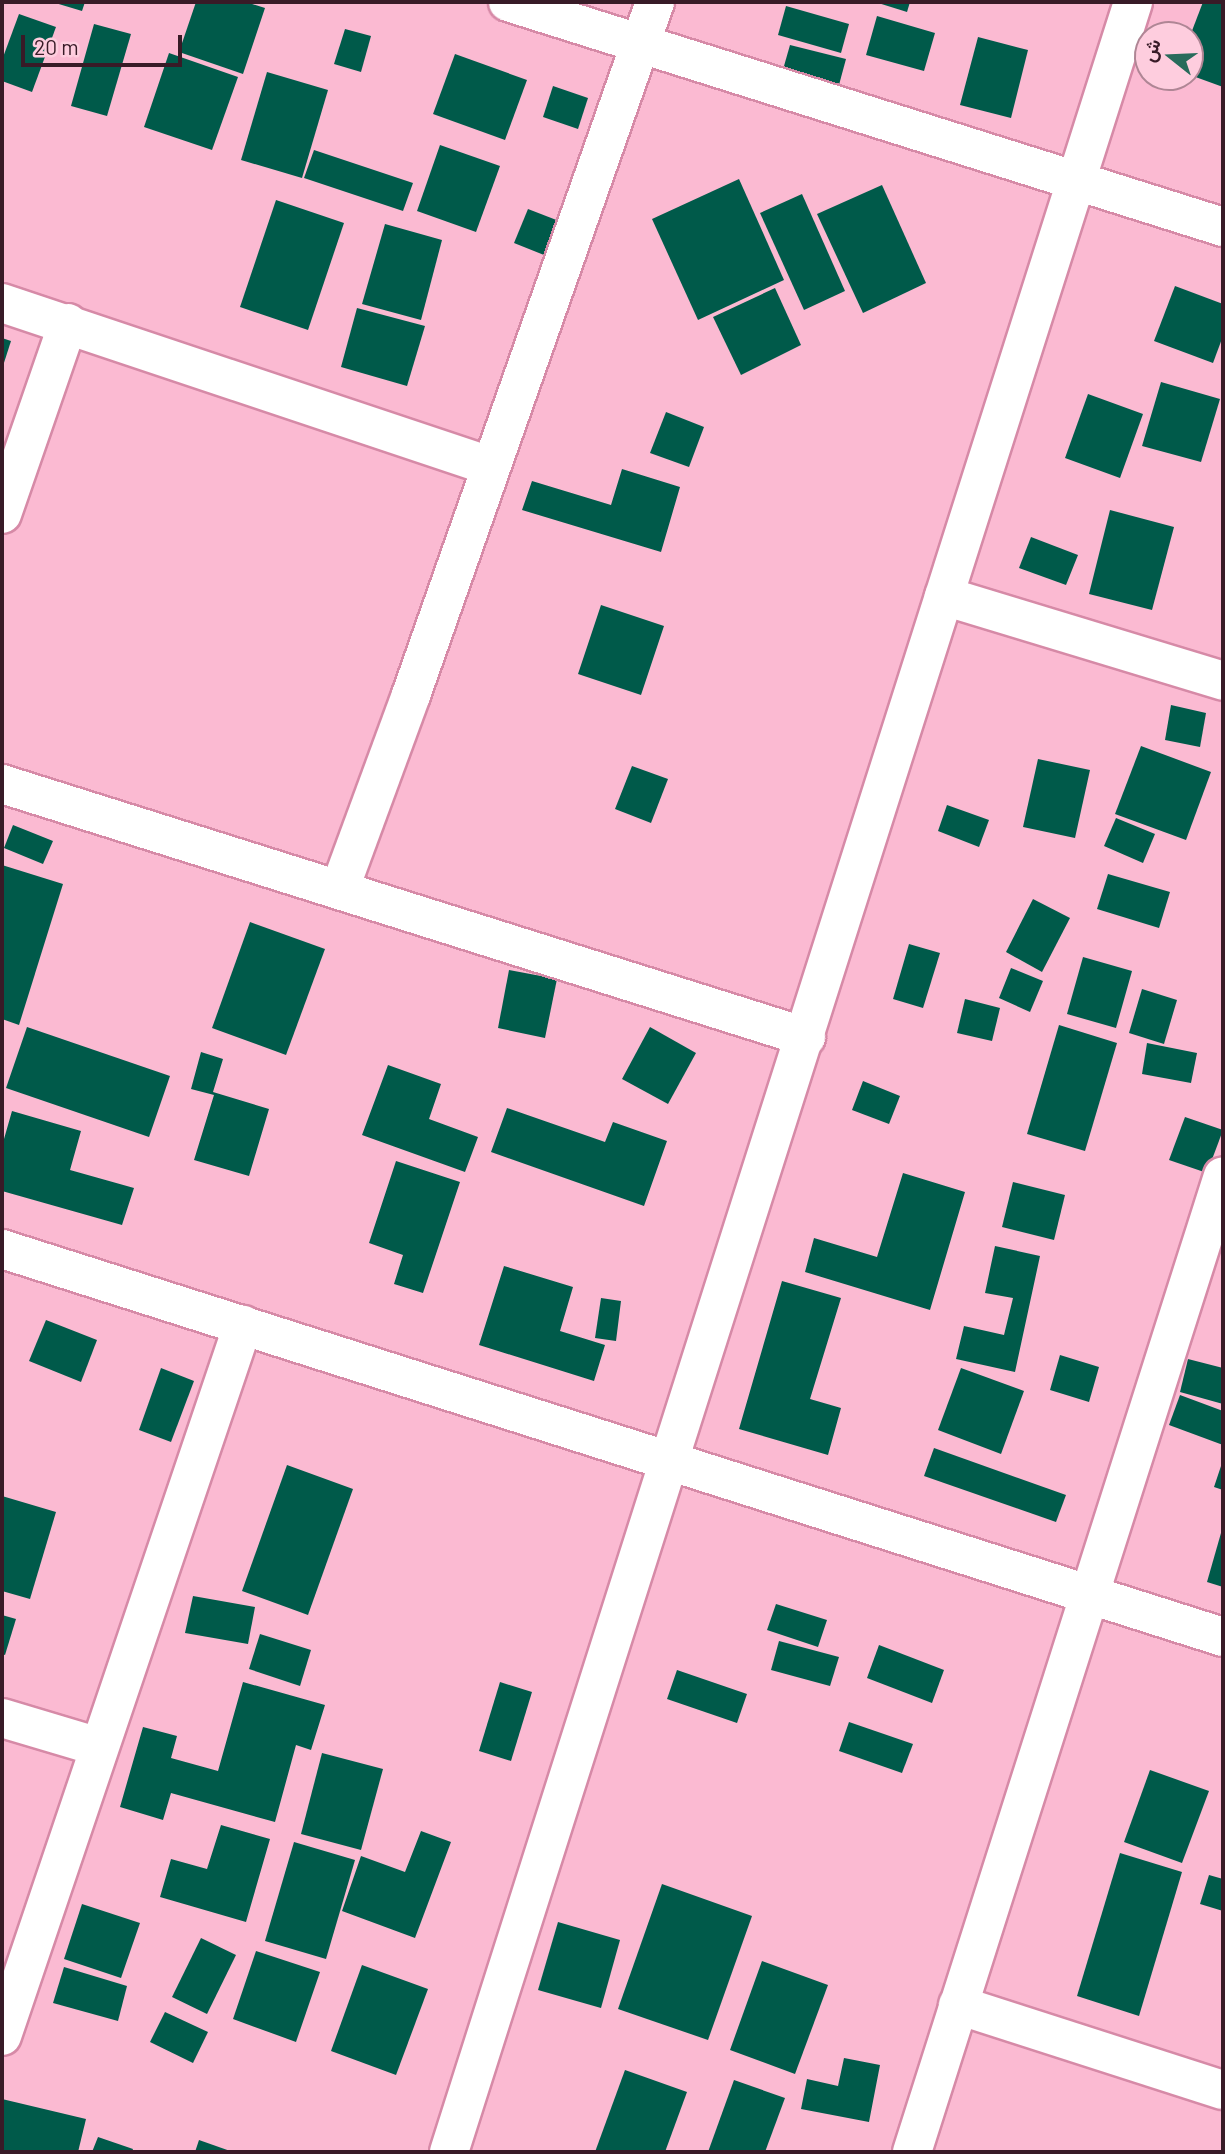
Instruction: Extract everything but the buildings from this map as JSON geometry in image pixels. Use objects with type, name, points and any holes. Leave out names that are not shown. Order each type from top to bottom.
[{"type":"street","points":[[508,2],[1223,227]]},
{"type":"street","points":[[340,888],[641,45],[654,2]]},
{"type":"street","points":[[449,2152],[806,1037],[1132,2]]},
{"type":"street","points":[[2,303],[490,466]]},
{"type":"street","points":[[2,514],[68,323]]},
{"type":"street","points":[[944,596],[1223,681]]},
{"type":"street","points":[[2,783],[806,1037]]},
{"type":"street","points":[[912,2152],[1223,1176]]},
{"type":"street","points":[[2,1249],[1223,1637]]},
{"type":"street","points":[[2,2036],[243,1325]]},
{"type":"street","points":[[2,1718],[99,1747]]},
{"type":"street","points":[[958,2006],[1223,2090]]}]
